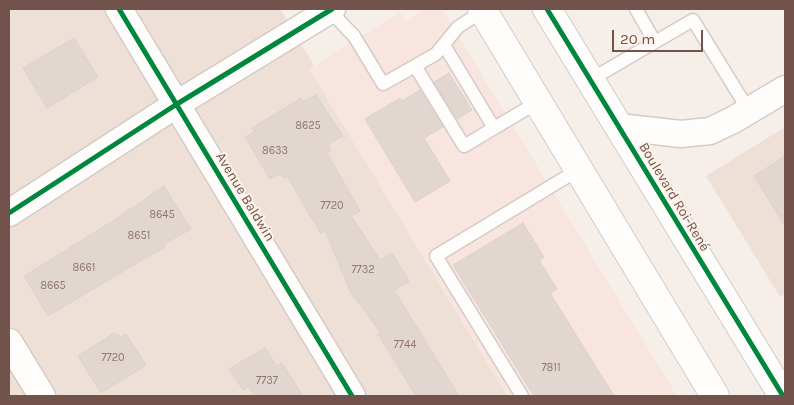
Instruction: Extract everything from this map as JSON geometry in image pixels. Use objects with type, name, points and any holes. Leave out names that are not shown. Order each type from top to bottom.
[{"type":"street","name":"Avenue Baldwin","points":[[119,9],[352,396]]},
{"type":"street","points":[[9,213],[177,104],[330,9]]},
{"type":"street","name":"Boulevard Roi-René","points":[[547,9],[783,396]]},
{"type":"street","points":[[482,10],[715,396]]},
{"type":"street","points":[[619,127],[681,134],[703,132],[720,128],[785,89]]},
{"type":"street","points":[[9,342],[42,396]]},
{"type":"lane","points":[[330,9],[354,36],[383,84],[436,54],[458,27],[482,10]]},
{"type":"lane","points":[[636,9],[655,42]]},
{"type":"lane","points":[[590,80],[693,20],[749,111]]},
{"type":"lane","points":[[444,45],[494,128]]},
{"type":"lane","points":[[414,66],[464,146],[538,102]]},
{"type":"lane","points":[[522,396],[436,256],[578,170]]},
{"type":"shaded area","points":[[9,9],[280,9],[514,396],[9,396]]},
{"type":"shaded area","points":[[420,9],[442,9],[677,396],[507,396],[309,69],[400,12],[406,21],[421,11]]},
{"type":"shaded area","points":[[785,127],[785,294],[780,297],[706,176]]},
{"type":"building","points":[[74,38],[98,77],[47,108],[23,68]]},
{"type":"building","points":[[449,73],[472,110],[457,119],[434,82]]},
{"type":"building","points":[[420,90],[443,127],[424,138],[450,181],[415,202],[365,119],[400,98],[402,101]]},
{"type":"building","points":[[316,95],[343,136],[328,144],[331,150],[327,153],[360,211],[351,216],[380,260],[392,253],[409,281],[394,290],[459,396],[416,396],[378,334],[381,333],[351,293],[325,231],[321,234],[287,176],[284,178],[279,174],[270,179],[245,137],[254,132],[252,128],[301,98],[303,102]]},
{"type":"building","points":[[785,156],[785,226],[754,176]]},
{"type":"building","points":[[164,186],[191,229],[164,244],[166,246],[48,316],[24,276],[113,221]]},
{"type":"building","points":[[523,223],[544,257],[539,260],[557,289],[550,293],[614,396],[534,396],[453,265]]},
{"type":"building","points":[[114,333],[115,336],[118,334],[121,337],[126,334],[146,365],[101,393],[78,356]]},
{"type":"building","points":[[265,348],[277,366],[282,363],[303,396],[254,396],[248,386],[243,390],[229,369]]},
{"type":"cycle path","points":[[119,9],[352,396]]},
{"type":"cycle path","points":[[9,213],[177,104],[332,9]]},
{"type":"cycle path","points":[[547,9],[783,396]]}]
